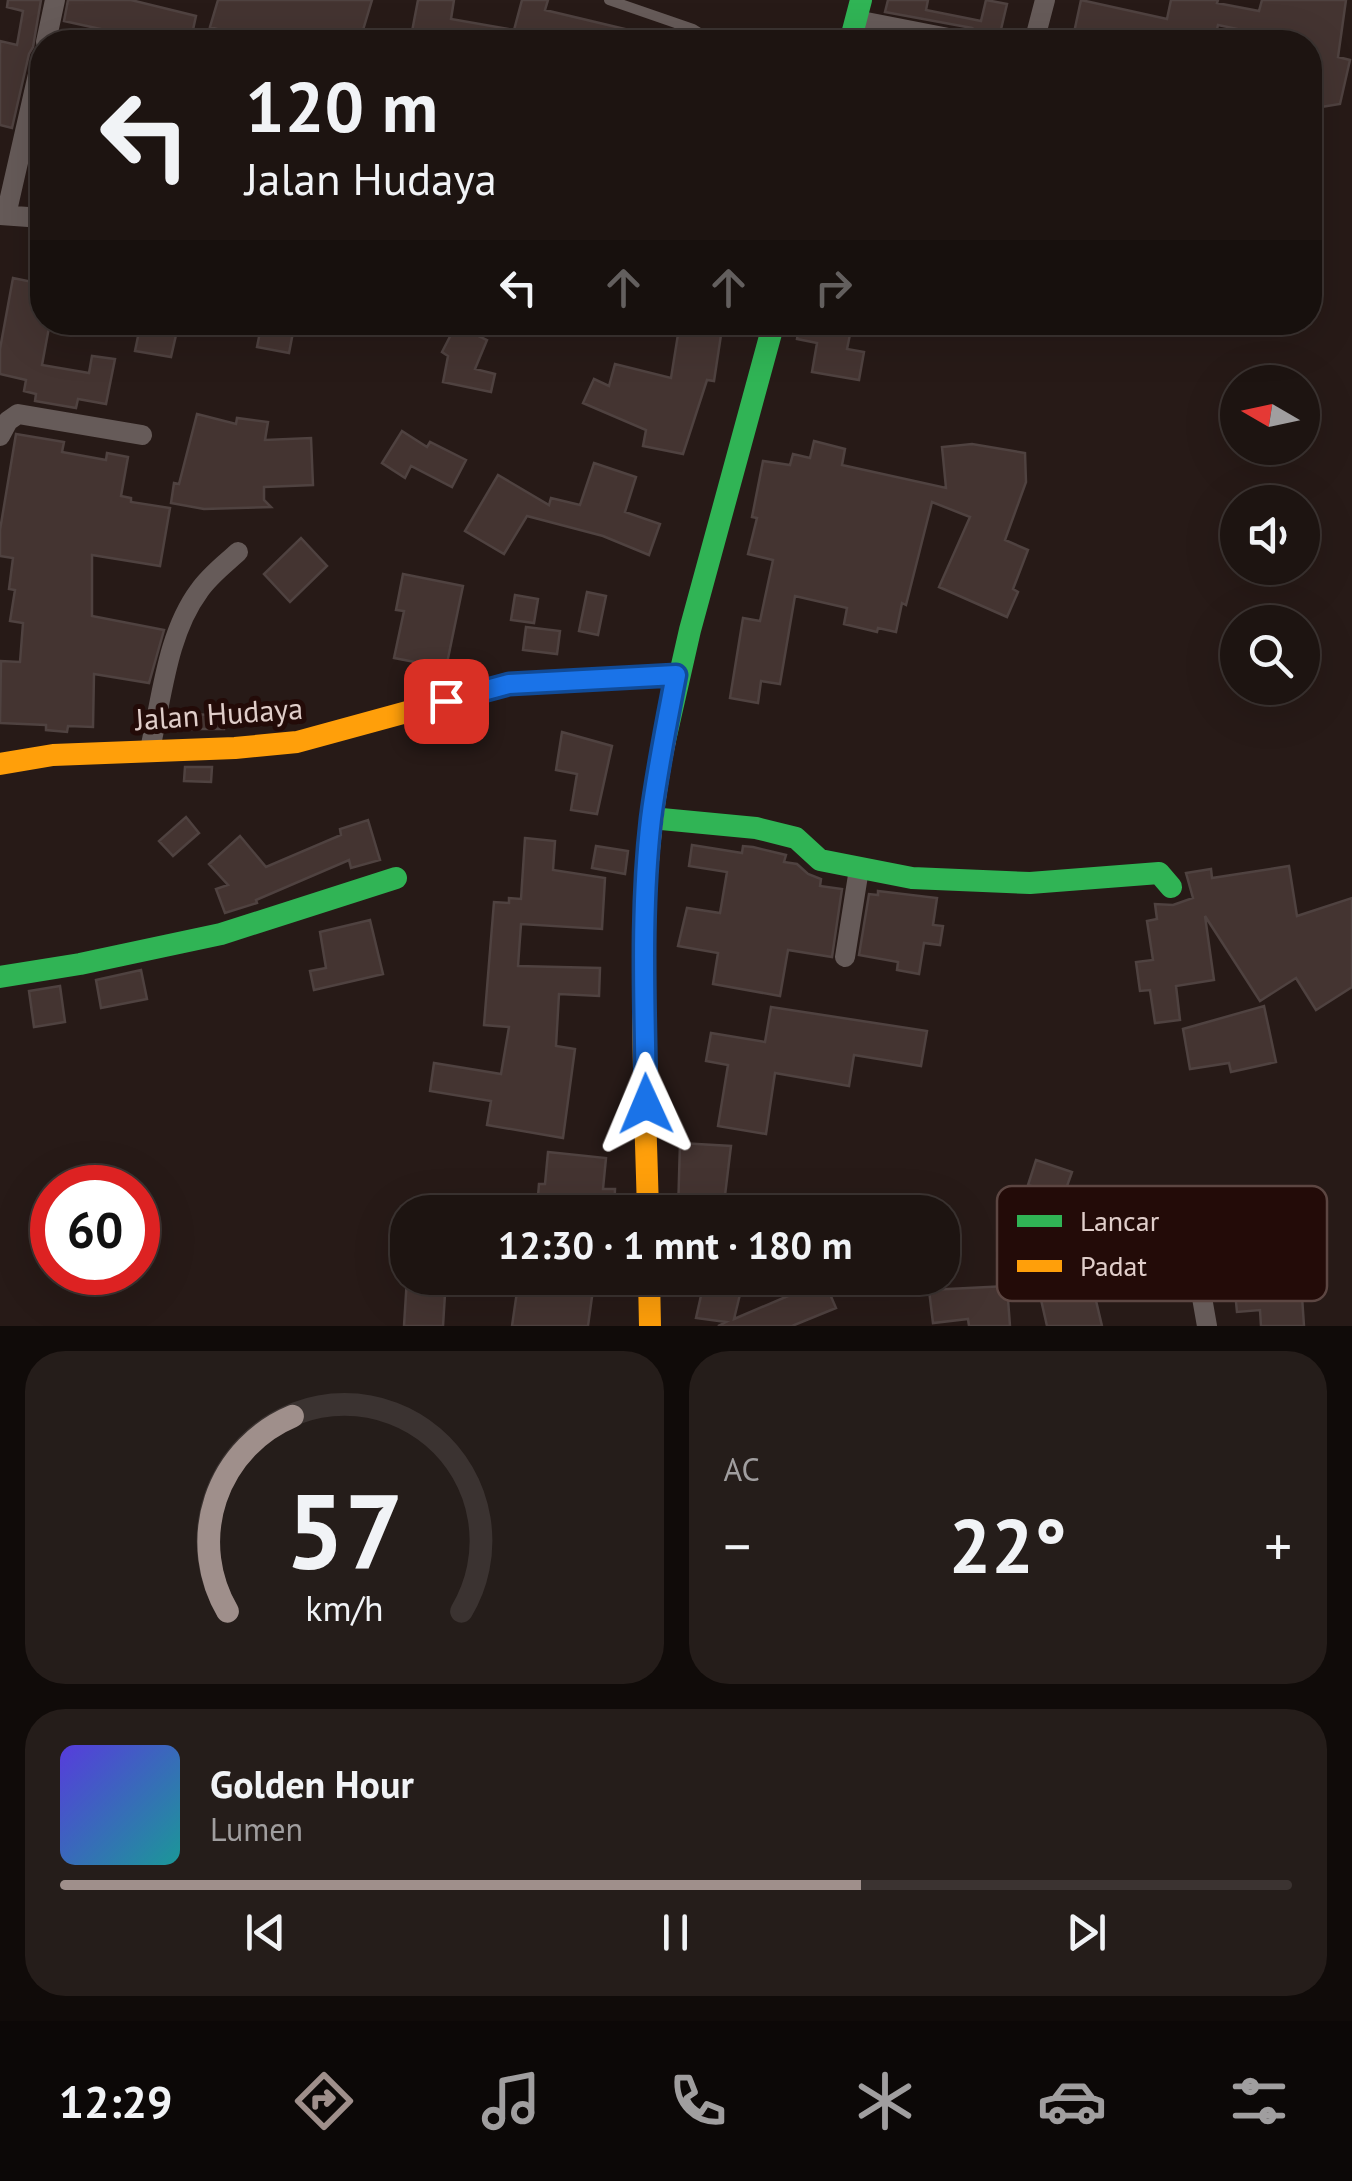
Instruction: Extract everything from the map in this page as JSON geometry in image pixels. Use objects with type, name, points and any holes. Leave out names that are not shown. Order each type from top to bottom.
[{"type":"street","points":[[49,30],[55,0]]},
{"type":"street","points":[[1037,30],[1044,0]]},
{"type":"street","points":[[856,21],[904,30]]},
{"type":"street","points":[[30,105],[3,215],[30,217]]},
{"type":"street","points":[[648,1195],[644,958],[652,818],[676,675],[770,335]]},
{"type":"street","points":[[0,436],[8,420],[18,414],[142,435]]},
{"type":"street","points":[[150,750],[178,630],[189,605],[201,587],[238,552]]},
{"type":"street","name":"Jalan Hudaya","points":[[0,764],[53,756],[297,742],[509,684],[676,675]]},
{"type":"street","points":[[652,818],[756,828],[796,838],[820,860],[912,878],[1030,883],[1159,872],[1171,887]]},
{"type":"street","points":[[844,957],[859,870]]},
{"type":"street","points":[[0,977],[220,934],[396,878]]},
{"type":"street","points":[[645,1295],[650,1326]]},
{"type":"street","points":[[1202,1301],[1206,1326]]},
{"type":"lane","points":[[609,0],[695,30]]},
{"type":"building","points":[[8,0],[41,0],[36,30],[30,30],[30,52],[12,128],[0,125],[0,41],[17,45],[23,11],[7,7]]},
{"type":"building","points":[[68,0],[131,0],[196,16],[193,30],[105,30],[64,21]]},
{"type":"building","points":[[218,0],[372,0],[363,30],[210,27]]},
{"type":"building","points":[[418,0],[454,0],[451,19],[514,30],[412,30]]},
{"type":"building","points":[[522,0],[548,0],[545,10],[629,30],[514,30]]},
{"type":"building","points":[[888,0],[928,0],[926,10],[981,21],[986,0],[1007,4],[1001,30],[976,30],[885,12]]},
{"type":"building","points":[[1081,0],[1167,19],[1171,0],[1218,0],[1217,3],[1259,11],[1262,0],[1346,0],[1338,57],[1350,60],[1340,104],[1322,107],[1322,30],[1242,30],[1218,25],[1217,30],[1075,30]]},
{"type":"building","points":[[13,278],[30,282],[30,335],[48,335],[42,365],[89,373],[92,356],[115,359],[106,404],[78,399],[76,408],[35,401],[36,394],[24,391],[26,380],[0,374],[0,349]]},
{"type":"building","points":[[138,335],[176,335],[171,357],[135,351]]},
{"type":"building","points":[[259,335],[292,335],[289,353],[257,347]]},
{"type":"building","points":[[451,335],[477,335],[487,340],[475,369],[495,374],[491,392],[443,382],[448,356],[442,352]]},
{"type":"building","points":[[678,335],[721,335],[714,381],[707,380],[683,454],[643,446],[646,430],[583,403],[594,379],[609,386],[615,364],[671,378]]},
{"type":"building","points":[[798,335],[850,335],[847,349],[864,352],[859,380],[812,372],[817,343],[797,339]]},
{"type":"building","points":[[197,414],[236,424],[237,418],[268,422],[265,440],[311,438],[313,485],[264,487],[264,500],[271,507],[204,509],[171,503]]},
{"type":"building","points":[[402,431],[427,447],[430,442],[466,460],[452,487],[411,466],[405,478],[382,463]]},
{"type":"building","points":[[16,434],[64,442],[62,452],[106,460],[107,453],[128,457],[121,496],[131,498],[131,502],[170,508],[160,566],[92,555],[92,616],[164,630],[149,683],[94,674],[93,727],[68,726],[67,732],[46,730],[46,725],[0,723],[1,661],[20,662],[23,623],[10,621],[15,590],[9,589],[13,558],[0,556],[0,530]]},
{"type":"building","points":[[814,441],[845,449],[842,465],[946,488],[942,447],[972,444],[1025,453],[1026,482],[1005,540],[1028,550],[1013,589],[1018,592],[1007,617],[939,587],[970,517],[932,502],[896,632],[844,624],[847,608],[795,596],[780,684],[761,681],[758,703],[730,698],[743,618],[760,621],[773,560],[748,554],[757,518],[752,517],[763,461],[790,465],[793,454],[810,458]]},
{"type":"building","points":[[594,463],[636,477],[625,512],[660,524],[649,555],[603,536],[527,516],[504,554],[465,531],[498,475],[549,505],[551,498],[580,505]]},
{"type":"building","points":[[301,538],[327,566],[290,602],[264,574]]},
{"type":"building","points":[[403,574],[463,586],[446,668],[394,658],[404,611],[396,610]]},
{"type":"building","points":[[587,592],[606,596],[598,635],[579,631]]},
{"type":"building","points":[[515,595],[538,599],[534,623],[511,620]]},
{"type":"building","points":[[526,627],[560,631],[557,654],[523,650]]},
{"type":"building","points":[[189,713],[225,717],[224,729],[188,729]]},
{"type":"building","points":[[562,732],[612,746],[597,814],[571,810],[577,774],[556,770]]},
{"type":"building","points":[[185,767],[212,767],[211,782],[184,781]]},
{"type":"building","points":[[186,817],[199,833],[173,856],[159,841]]},
{"type":"building","points":[[368,820],[380,860],[351,868],[349,860],[256,900],[257,903],[225,913],[216,889],[228,885],[209,864],[240,836],[266,867],[341,835],[340,829]]},
{"type":"building","points":[[525,838],[555,841],[553,870],[605,878],[602,929],[521,924],[518,966],[600,968],[599,996],[559,994],[556,1046],[575,1049],[563,1138],[487,1125],[491,1101],[430,1091],[434,1063],[501,1074],[509,1027],[484,1025],[494,902],[521,899]]},
{"type":"building","points":[[692,845],[742,853],[743,846],[753,847],[786,855],[784,862],[797,864],[821,879],[820,886],[842,889],[832,957],[788,950],[780,996],[713,984],[718,953],[678,946],[687,908],[720,913],[727,872],[689,866]]},
{"type":"building","points":[[596,846],[628,851],[625,874],[592,868]]},
{"type":"building","points":[[1289,866],[1297,916],[1352,898],[1352,987],[1316,1010],[1296,978],[1260,1001],[1205,916],[1214,980],[1176,986],[1180,1020],[1155,1023],[1150,990],[1140,991],[1136,962],[1153,960],[1147,921],[1157,919],[1155,904],[1173,905],[1193,898],[1186,873],[1211,869],[1212,878]]},
{"type":"building","points":[[878,891],[937,898],[933,925],[943,926],[940,945],[924,943],[919,974],[897,970],[898,962],[859,955],[869,894],[878,895]]},
{"type":"building","points":[[370,920],[383,974],[314,990],[310,971],[326,968],[320,932]]},
{"type":"building","points":[[141,970],[147,999],[101,1008],[96,980]]},
{"type":"building","points":[[60,986],[65,1022],[34,1027],[29,991]]},
{"type":"building","points":[[1264,1006],[1276,1062],[1231,1072],[1229,1063],[1190,1069],[1183,1029]]},
{"type":"building","points":[[771,1007],[927,1031],[921,1066],[854,1055],[849,1086],[775,1073],[766,1134],[718,1126],[728,1065],[706,1061],[711,1033],[765,1042]]},
{"type":"building","points":[[680,1143],[731,1146],[725,1195],[678,1195]]},
{"type":"building","points":[[548,1152],[606,1158],[603,1189],[615,1189],[615,1195],[538,1195],[539,1184],[545,1184]]},
{"type":"building","points":[[1036,1160],[1072,1172],[1067,1186],[1028,1185]]},
{"type":"building","points":[[997,1287],[997,1301],[1008,1301],[1010,1326],[969,1326],[968,1319],[933,1323],[930,1295],[960,1295],[960,1288]]},
{"type":"building","points":[[406,1295],[445,1295],[443,1326],[404,1326]]},
{"type":"building","points":[[517,1295],[592,1295],[588,1326],[512,1326]]},
{"type":"building","points":[[701,1295],[740,1295],[734,1319],[790,1295],[830,1295],[836,1308],[792,1326],[718,1326],[726,1322],[696,1318]]},
{"type":"building","points":[[1041,1301],[1096,1301],[1102,1326],[1047,1326]]},
{"type":"building","points":[[1236,1301],[1302,1301],[1304,1326],[1261,1326],[1260,1310],[1237,1312]]},
{"type":"traffic: fast","points":[[853,30],[861,0]]},
{"type":"traffic: fast","points":[[665,740],[690,630],[770,335]]},
{"type":"traffic: fast","points":[[651,818],[756,828],[796,838],[820,860],[912,878],[1030,883],[1159,873],[1171,887]]},
{"type":"traffic: fast","points":[[0,977],[221,934],[396,878]]},
{"type":"traffic: slow","points":[[0,764],[53,755],[297,742],[509,684],[677,675]]},
{"type":"traffic: slow","points":[[648,1195],[643,1034],[645,916],[648,857],[665,740]]},
{"type":"traffic: slow","points":[[649,1295],[650,1326]]},
{"type":"route","points":[[446,701],[509,684],[676,675],[648,864],[644,958],[646,1104]]}]
